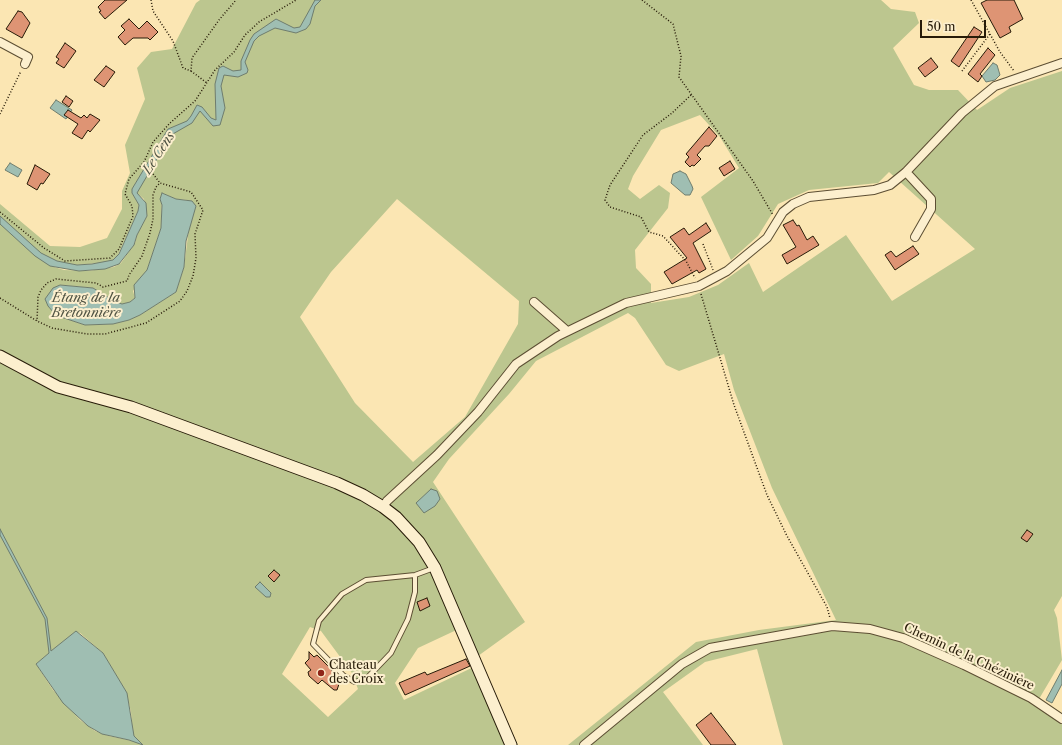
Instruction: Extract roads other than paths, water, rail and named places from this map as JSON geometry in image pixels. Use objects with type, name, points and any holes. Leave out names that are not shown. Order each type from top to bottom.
[{"type":"street","points":[[0,42],[28,57],[25,64]]},
{"type":"street","points":[[383,507],[387,501],[437,455],[478,412],[516,364],[567,331],[626,303],[699,286],[727,272],[767,238],[776,221],[783,212],[793,204],[809,197],[874,190],[890,184],[906,172],[962,113],[995,86],[1062,63]]},
{"type":"street","points":[[906,172],[931,199],[931,209],[915,237]]},
{"type":"street","points":[[534,302],[567,331]]},
{"type":"street","points":[[0,356],[58,387],[131,407],[337,483],[363,495],[383,507],[396,517],[419,542],[435,568],[511,745]]},
{"type":"street","name":"Chemin de la Chézinière","points":[[584,745],[682,664],[710,648],[832,626],[870,630],[903,638],[1031,698],[1062,719]]},
{"type":"lane","points":[[415,575],[415,592],[408,619],[391,653],[367,678],[355,682],[344,676],[313,644],[319,621],[342,594],[366,580],[415,575],[435,568]]},
{"type":"water","name":"Le Cens","points":[[315,0],[321,0],[315,6],[310,24],[306,29],[296,33],[275,28],[259,36],[254,41],[245,62],[248,70],[247,73],[238,77],[224,75],[221,86],[225,108],[220,125],[213,126],[200,111],[192,123],[171,135],[137,193],[146,203],[147,216],[137,235],[134,245],[119,264],[105,269],[79,271],[50,266],[35,256],[0,224],[0,216],[41,253],[57,261],[77,265],[113,260],[119,254],[138,211],[139,205],[132,193],[132,189],[168,129],[187,121],[197,105],[202,107],[211,118],[216,120],[215,84],[219,68],[223,66],[233,71],[241,70],[241,61],[254,34],[276,19],[294,28],[300,27]]},
{"type":"water","points":[[993,63],[997,65],[1000,75],[995,80],[986,82],[982,76]]},
{"type":"water","points":[[56,100],[72,110],[66,119],[50,108]]},
{"type":"water","points":[[10,163],[22,170],[18,177],[5,170]]},
{"type":"water","points":[[680,171],[686,174],[692,186],[693,189],[690,195],[685,195],[671,183],[673,174]]},
{"type":"water","name":"Étang de la Bretonnière","points":[[162,193],[176,199],[192,201],[196,206],[186,241],[184,267],[176,292],[140,315],[129,320],[113,324],[85,325],[58,316],[54,313],[48,306],[45,299],[53,288],[60,285],[93,288],[114,301],[122,304],[130,302],[135,298],[134,285],[147,270],[161,228],[162,205],[160,199]]},
{"type":"water","points":[[431,489],[437,491],[440,499],[435,506],[424,513],[416,503]]},
{"type":"water","points":[[0,529],[47,618],[51,651],[76,631],[103,653],[127,693],[134,736],[143,745],[129,740],[102,734],[88,726],[63,703],[36,664],[49,653],[45,619],[0,535]]},
{"type":"water","points":[[260,582],[271,593],[270,597],[266,597],[255,587]]},
{"type":"water","points":[[1062,670],[1062,684],[1052,703],[1046,700]]},
{"type":"place","name":"Chateau des Croix","points":[[321,673]]}]
